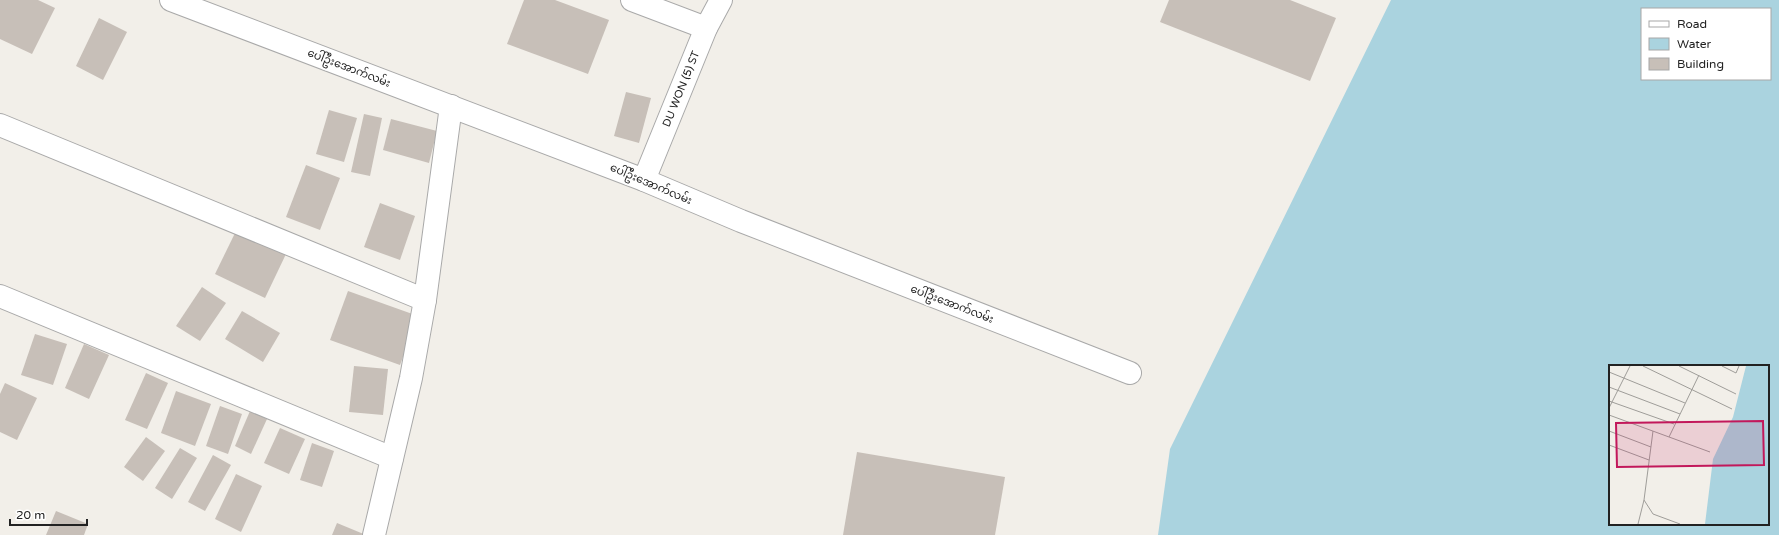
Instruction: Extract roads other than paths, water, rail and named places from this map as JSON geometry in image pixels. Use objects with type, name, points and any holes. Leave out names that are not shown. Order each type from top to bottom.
[{"type":"street","name":"ပေါ်ဦးအောက်လမ်း","points":[[171,0],[644,180],[741,222],[1130,373]]},
{"type":"street","points":[[632,0],[706,28]]},
{"type":"street","name":"DU WON (5) ST","points":[[644,180],[706,28],[721,0]]},
{"type":"street","points":[[374,535],[410,378],[425,300],[451,106]]},
{"type":"street","points":[[0,125],[425,300]]},
{"type":"street","points":[[0,296],[392,458]]},
{"type":"water","points":[[1391,0],[1779,0],[1779,535],[1158,535],[1170,449]]}]
